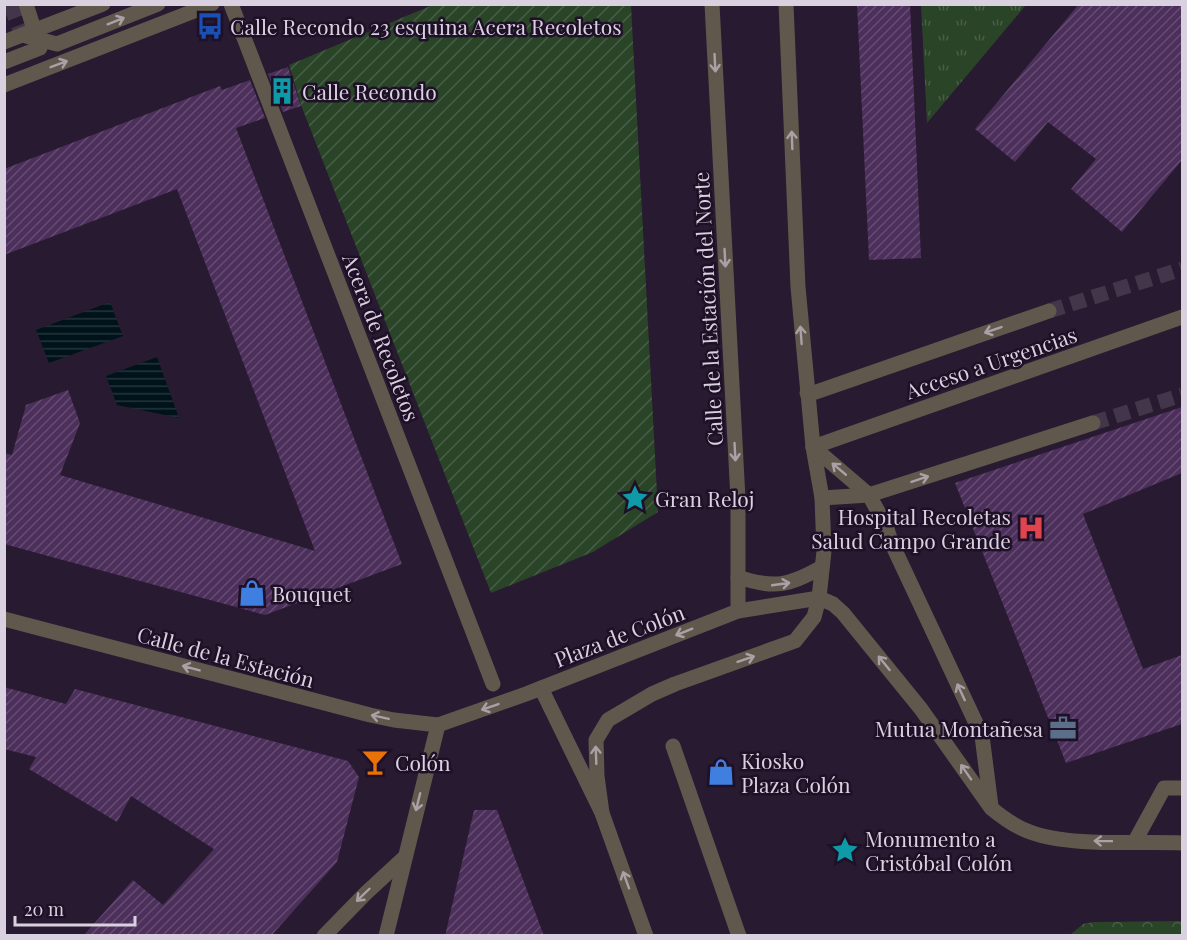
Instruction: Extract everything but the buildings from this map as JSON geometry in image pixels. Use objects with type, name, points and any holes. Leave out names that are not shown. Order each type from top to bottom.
[{"type":"street","points":[[4,62],[40,48],[32,35],[26,4]]},
{"type":"street","points":[[4,42],[32,35],[103,4]]},
{"type":"street","points":[[32,35],[57,44],[158,4]]},
{"type":"street","points":[[4,85],[212,4]]},
{"type":"street","name":"Acera de Recoletos","points":[[231,4],[493,684]]},
{"type":"street","name":"Calle de la Estación del Norte","points":[[712,4],[738,499],[738,611]]},
{"type":"street","points":[[602,813],[597,776],[596,740],[608,720],[652,694],[675,684],[795,641],[814,617],[819,598],[824,551],[822,498],[813,447],[798,287],[786,4]]},
{"type":"street","points":[[807,393],[816,392],[1049,311]]},
{"type":"street","name":"Acceso a Urgencias","points":[[813,447],[1182,316]]},
{"type":"street","points":[[822,498],[869,495],[1093,423]]},
{"type":"street","points":[[813,447],[869,495],[886,526],[892,544],[982,736],[991,808]]},
{"type":"street","points":[[738,577],[759,584],[778,585],[799,580],[822,567]]},
{"type":"street","points":[[819,598],[838,608],[863,637],[921,709],[991,808],[1005,820],[1030,832],[1060,840],[1182,843]]},
{"type":"street","name":"Plaza de Colón","points":[[438,725],[541,688],[738,611],[819,598]]},
{"type":"street","name":"Calle de la Estación","points":[[4,619],[370,715],[438,725]]},
{"type":"street","points":[[541,688],[602,813],[646,936]]},
{"type":"street","points":[[386,936],[438,725]]},
{"type":"street","points":[[673,746],[739,936]]},
{"type":"street","points":[[1135,841],[1164,788],[1182,788]]},
{"type":"street","points":[[324,936],[405,857]]},
{"type":"green space","points":[[435,4],[631,5],[658,512],[593,552],[491,593],[301,105],[289,65]]},
{"type":"green space","points":[[921,5],[1026,5],[927,123]]},
{"type":"green space","points":[[1182,921],[1182,935],[1070,935],[1083,924],[1094,922]]},
{"type":"shaded area","points":[[110,302],[123,336],[49,363],[36,330]]},
{"type":"shaded area","points":[[157,357],[179,418],[117,405],[106,376]]},
{"type":"tunnel","points":[[10,4],[22,35]]},
{"type":"tunnel","points":[[1049,311],[1182,269]]},
{"type":"tunnel","points":[[1093,423],[1182,395]]},
{"type":"place","name":"Calle Recondo 23 esquina Acera Recoletos","points":[[210,26]]},
{"type":"place","name":"Calle Recondo","points":[[282,91]]},
{"type":"place","name":"Gran Reloj","points":[[635,498]]},
{"type":"place","name":"Hospital Recoletas Salud Campo Grande","points":[[1031,528]]},
{"type":"place","name":"Bouquet","points":[[252,593]]},
{"type":"place","name":"Mutua Montañesa","points":[[1063,728]]},
{"type":"place","name":"Colón","points":[[375,762]]},
{"type":"place","name":"Kiosko Plaza Colón","points":[[721,772]]},
{"type":"place","name":"Monumento a Cristóbal Colón","points":[[845,850]]}]
